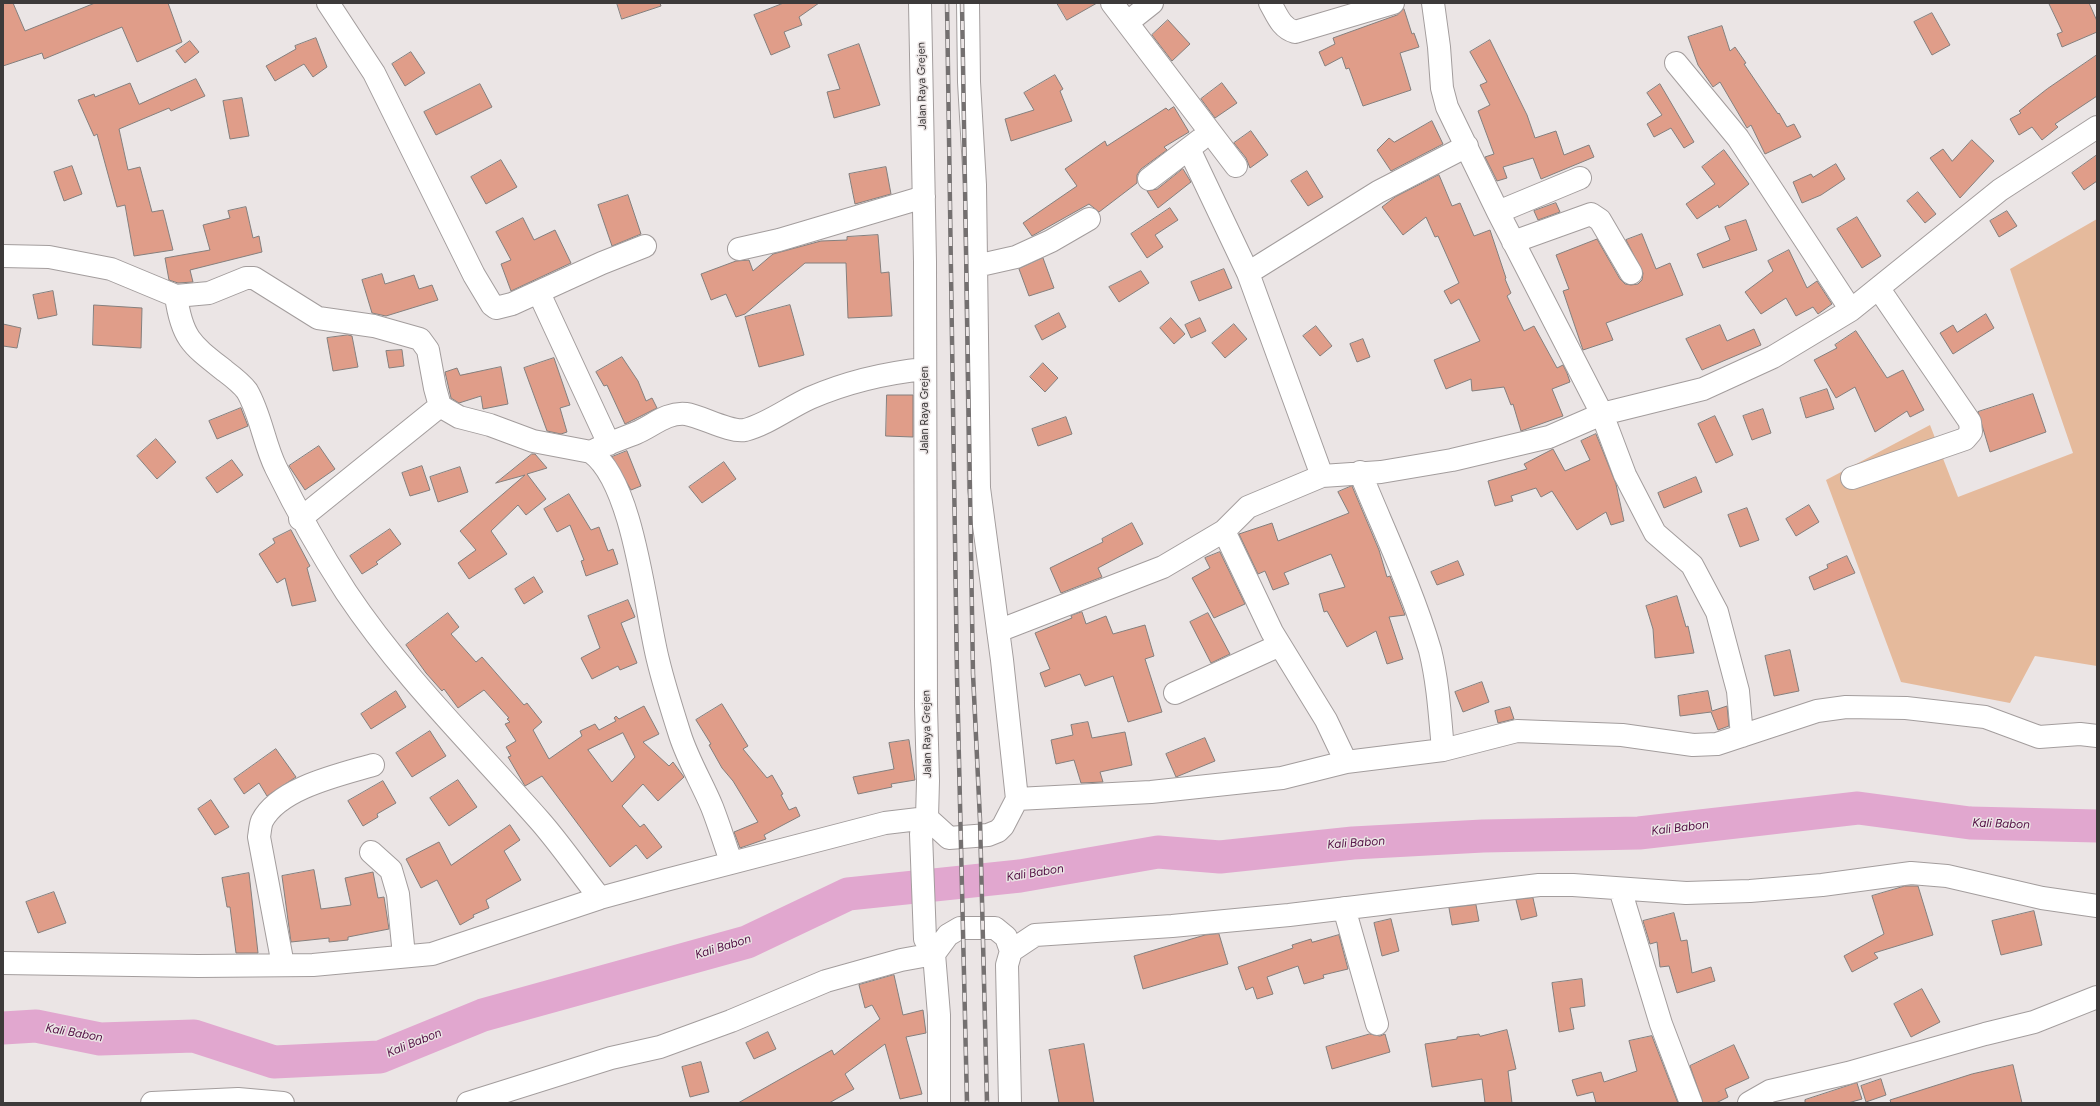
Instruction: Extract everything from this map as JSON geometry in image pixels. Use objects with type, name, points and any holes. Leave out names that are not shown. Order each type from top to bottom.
[{"type":"street","points":[[328,3],[374,73],[489,302],[495,307],[504,307],[539,293],[602,263],[645,246]]},
{"type":"street","name":"Jalan Raya Grejen","points":[[920,3],[924,197],[925,369],[924,826],[930,947],[939,1015],[938,1103]]},
{"type":"street","points":[[3,963],[313,965],[432,954],[600,898],[731,862],[885,823],[924,826],[949,838],[988,835],[1003,826],[1016,799],[998,631],[979,488],[975,186],[969,82],[968,3]]},
{"type":"street","points":[[1112,3],[1128,22],[1236,166]]},
{"type":"street","points":[[1128,22],[1152,3]]},
{"type":"street","points":[[1270,3],[1280,22],[1288,30],[1295,32],[1393,3]]},
{"type":"street","points":[[1433,3],[1439,47],[1442,88],[1447,107],[1513,242],[1602,414],[1625,475],[1655,533],[1692,564],[1717,612],[1738,691],[1742,736]]},
{"type":"street","points":[[1676,63],[1738,138],[1851,310]]},
{"type":"street","points":[[998,631],[1164,567],[1224,530],[1248,507],[1322,476],[1360,472],[1381,472],[1452,460],[1517,446],[1549,437],[1602,414],[1703,390],[1773,357],[1851,310],[1879,289],[1943,234],[2000,190],[2097,127]]},
{"type":"street","points":[[1149,179],[1210,131]]},
{"type":"street","points":[[1248,273],[1378,192],[1467,146]]},
{"type":"street","points":[[1189,149],[1248,273],[1290,382],[1322,476]]},
{"type":"street","points":[[1498,212],[1580,178]]},
{"type":"street","points":[[739,249],[779,240],[924,197]]},
{"type":"street","points":[[1513,242],[1591,214],[1600,220],[1631,273]]},
{"type":"street","points":[[976,266],[1016,257],[1051,241],[1089,220]]},
{"type":"street","points":[[3,256],[49,257],[111,269],[176,296],[209,293],[246,278],[254,278],[318,318],[374,326],[420,339],[428,350],[440,406],[459,417],[490,425],[532,441],[600,448],[673,415],[687,414],[708,422],[742,430],[763,424],[788,409],[832,388],[888,373],[925,369]]},
{"type":"street","points":[[1852,478],[1965,439],[1971,432],[1970,422],[1879,289]]},
{"type":"street","points":[[539,293],[600,448],[598,458],[607,470],[626,513],[640,568],[658,659],[680,737],[712,808],[731,862]]},
{"type":"street","points":[[176,296],[179,316],[186,335],[213,362],[243,385],[252,401],[275,467],[291,494],[300,519],[347,593],[404,670],[541,822],[600,898]]},
{"type":"street","points":[[300,519],[440,406]]},
{"type":"street","points":[[1360,472],[1405,582],[1430,651],[1440,708],[1443,750]]},
{"type":"street","points":[[1224,530],[1249,587],[1280,645],[1326,720],[1346,762]]},
{"type":"street","points":[[1175,693],[1280,645]]},
{"type":"street","points":[[1016,799],[1151,792],[1282,778],[1346,762],[1443,750],[1517,731],[1622,735],[1693,745],[1717,744],[1816,710],[1846,707],[1906,708],[1985,717],[2039,737],[2080,734],[2097,736]]},
{"type":"street","points":[[283,965],[259,836],[261,823],[268,812],[287,797],[318,782],[373,765]]},
{"type":"street","points":[[371,852],[391,870],[396,888],[404,956]]},
{"type":"street","points":[[1011,951],[1035,935],[1172,926],[1344,908],[1539,885],[1573,885],[1686,893],[1750,891],[1822,885],[1911,873],[1947,876],[2042,898],[2097,906]]},
{"type":"street","points":[[1620,889],[1661,1024],[1691,1103]]},
{"type":"street","points":[[1344,908],[1377,1024]]},
{"type":"street","points":[[468,1103],[611,1058],[660,1047],[731,1021],[826,981],[901,960],[930,947],[960,928],[995,928],[1006,937],[1011,951],[1007,965],[1010,1103]]},
{"type":"street","points":[[1749,1103],[1985,1034],[2034,1022],[2097,997]]},
{"type":"street","points":[[152,1103],[238,1099],[283,1103]]},
{"type":"shaded area","points":[[2097,219],[2097,666],[2035,656],[2010,703],[1901,682],[1826,480],[1930,425],[1958,497],[2073,453],[2010,269]]},
{"type":"building","points":[[3,3],[13,3],[25,31],[95,3],[168,3],[182,42],[137,62],[122,27],[44,59],[42,53],[3,66]]},
{"type":"building","points":[[617,3],[660,3],[661,6],[622,19]]},
{"type":"building","points":[[784,3],[819,3],[799,17],[802,25],[784,32],[790,47],[771,55],[754,15]]},
{"type":"building","points":[[1057,3],[1097,3],[1067,20]]},
{"type":"building","points":[[2049,3],[2089,3],[2097,21],[2097,32],[2062,47],[2057,34],[2062,32]]},
{"type":"building","points":[[1404,9],[1412,34],[1414,33],[1419,47],[1400,53],[1411,90],[1363,106],[1349,68],[1346,69],[1342,57],[1325,66],[1319,52],[1335,44],[1333,38],[1397,15]]},
{"type":"building","points":[[1932,13],[1950,45],[1932,55],[1914,22]]},
{"type":"building","points":[[1168,20],[1190,44],[1172,61],[1152,35]]},
{"type":"building","points":[[1722,26],[1730,51],[1735,47],[1746,63],[1744,64],[1778,114],[1779,113],[1787,127],[1794,124],[1801,137],[1765,154],[1751,125],[1747,128],[1720,82],[1713,87],[1698,65],[1688,37]]},
{"type":"building","points":[[316,38],[327,67],[313,77],[304,64],[275,81],[266,66],[296,49],[295,46]]},
{"type":"building","points":[[1490,40],[1527,115],[1535,138],[1556,131],[1564,155],[1589,145],[1594,157],[1541,179],[1533,158],[1503,167],[1507,178],[1497,181],[1485,157],[1494,154],[1478,111],[1490,105],[1480,85],[1487,82],[1470,52]]},
{"type":"building","points":[[190,41],[199,52],[185,63],[176,51]]},
{"type":"building","points":[[859,44],[880,105],[834,118],[827,92],[840,89],[828,55]]},
{"type":"building","points":[[411,52],[425,73],[405,86],[392,64]]},
{"type":"building","points":[[2097,55],[2097,96],[2055,124],[2058,127],[2042,140],[2032,127],[2019,135],[2010,119],[2021,113],[2019,111],[2047,89]]},
{"type":"building","points":[[1055,75],[1063,89],[1060,91],[1072,121],[1011,141],[1005,119],[1034,110],[1024,93]]},
{"type":"building","points":[[196,79],[205,96],[171,111],[169,108],[119,129],[128,170],[140,167],[152,212],[163,210],[173,250],[134,256],[125,205],[117,207],[97,134],[94,136],[78,100],[94,94],[95,97],[130,83],[139,104]]},
{"type":"building","points":[[1222,83],[1237,103],[1215,118],[1201,99]]},
{"type":"building","points":[[480,84],[492,107],[436,135],[424,112]]},
{"type":"building","points":[[1660,84],[1694,142],[1684,148],[1671,128],[1654,137],[1647,124],[1662,115],[1647,93]]},
{"type":"building","points":[[242,98],[249,136],[230,139],[223,101]]},
{"type":"building","points":[[1174,107],[1189,132],[1164,147],[1167,150],[1141,169],[1137,175],[1137,183],[1099,212],[1089,204],[1032,236],[1023,223],[1077,186],[1065,169],[1105,141],[1107,146],[1166,108],[1168,110]]},
{"type":"building","points":[[1432,121],[1443,144],[1391,171],[1377,150],[1389,138],[1394,142]]},
{"type":"building","points":[[1251,131],[1268,155],[1250,168],[1246,158],[1234,143]]},
{"type":"building","points":[[1972,140],[1994,161],[1960,198],[1930,158],[1943,149],[1952,161]]},
{"type":"building","points":[[1724,150],[1749,184],[1719,208],[1718,205],[1697,219],[1686,204],[1715,184],[1702,167]]},
{"type":"building","points":[[2097,155],[2097,181],[2084,190],[2072,173]]},
{"type":"building","points":[[501,160],[517,187],[486,204],[471,177]]},
{"type":"building","points":[[1836,164],[1845,179],[1821,195],[1802,203],[1793,182],[1811,174],[1813,177]]},
{"type":"building","points":[[72,166],[82,194],[64,201],[54,172]]},
{"type":"building","points":[[886,167],[891,194],[855,204],[849,174]]},
{"type":"building","points":[[1183,169],[1191,182],[1158,208],[1147,191],[1157,189]]},
{"type":"building","points":[[1307,171],[1323,197],[1308,206],[1291,181]]},
{"type":"building","points":[[1439,175],[1452,206],[1460,203],[1474,236],[1490,230],[1506,278],[1505,279],[1511,293],[1507,296],[1524,331],[1534,326],[1557,368],[1563,365],[1570,382],[1552,389],[1563,416],[1521,431],[1513,404],[1511,405],[1504,387],[1472,391],[1471,379],[1446,389],[1434,360],[1480,341],[1459,299],[1451,304],[1444,291],[1459,283],[1438,236],[1435,237],[1426,217],[1403,235],[1382,207],[1395,197]]},
{"type":"building","points":[[1918,192],[1936,214],[1925,223],[1907,201]]},
{"type":"building","points":[[628,195],[641,234],[612,246],[598,205]]},
{"type":"building","points":[[1556,203],[1560,212],[1538,220],[1534,211]]},
{"type":"building","points":[[246,207],[253,238],[259,236],[262,252],[190,270],[193,282],[178,283],[169,280],[165,258],[210,250],[203,225],[230,218],[228,211]]},
{"type":"building","points":[[1170,208],[1178,220],[1155,235],[1163,247],[1147,258],[1131,234]]},
{"type":"building","points":[[2007,211],[2017,226],[1999,237],[1990,221]]},
{"type":"building","points":[[1857,217],[1881,256],[1862,268],[1837,229]]},
{"type":"building","points":[[523,218],[534,240],[555,230],[571,263],[511,291],[501,264],[511,260],[496,232]]},
{"type":"building","points":[[1746,220],[1757,250],[1703,268],[1697,254],[1730,240],[1725,227]]},
{"type":"building","points":[[1642,234],[1656,269],[1670,263],[1683,295],[1606,323],[1613,340],[1583,350],[1563,291],[1569,289],[1556,255],[1597,239],[1620,279],[1625,284],[1638,284],[1642,280],[1643,273],[1626,240]]},
{"type":"building","points":[[878,235],[881,273],[889,272],[892,316],[848,318],[846,263],[805,263],[745,314],[736,317],[726,294],[711,300],[701,274],[736,261],[749,260],[753,271],[773,254],[821,241],[847,240],[847,237]]},
{"type":"building","points":[[1789,250],[1807,288],[1817,281],[1832,304],[1818,314],[1813,307],[1796,316],[1786,298],[1761,314],[1745,292],[1773,271],[1768,261]]},
{"type":"building","points":[[1043,258],[1054,288],[1029,296],[1019,269]]},
{"type":"building","points":[[1224,269],[1232,288],[1199,301],[1191,282]]},
{"type":"building","points":[[1141,271],[1149,283],[1119,302],[1109,287]]},
{"type":"building","points":[[382,274],[385,284],[414,275],[419,289],[432,285],[438,300],[386,316],[372,313],[362,280]]},
{"type":"building","points":[[53,291],[57,315],[38,319],[33,295]]},
{"type":"building","points":[[94,305],[142,308],[141,348],[93,345]]},
{"type":"building","points":[[790,305],[804,355],[759,367],[745,317]]},
{"type":"building","points":[[1059,313],[1066,327],[1042,340],[1035,326]]},
{"type":"building","points":[[1986,314],[1994,328],[1953,354],[1940,333],[1953,325],[1957,332]]},
{"type":"building","points":[[1171,318],[1185,334],[1174,344],[1160,328]]},
{"type":"building","points":[[1200,318],[1206,331],[1191,338],[1185,325]]},
{"type":"building","points":[[3,324],[21,328],[17,348],[3,346]]},
{"type":"building","points":[[1234,324],[1247,339],[1225,358],[1212,343]]},
{"type":"building","points":[[1720,325],[1727,341],[1754,329],[1761,345],[1702,370],[1686,339]]},
{"type":"building","points":[[1316,326],[1332,346],[1320,356],[1303,336]]},
{"type":"building","points":[[1856,331],[1887,378],[1903,370],[1924,410],[1910,417],[1907,411],[1875,432],[1855,387],[1836,398],[1814,360],[1837,348],[1835,345]]},
{"type":"building","points":[[348,335],[352,336],[358,367],[333,371],[327,338]]},
{"type":"building","points":[[1363,339],[1370,357],[1357,362],[1350,344]]},
{"type":"building","points":[[402,350],[404,366],[389,368],[386,351]]},
{"type":"building","points":[[622,357],[638,381],[646,401],[652,398],[657,408],[625,424],[607,385],[604,386],[596,372]]},
{"type":"building","points":[[554,358],[570,405],[560,408],[567,432],[561,434],[547,431],[524,368]]},
{"type":"building","points":[[1043,363],[1058,378],[1045,392],[1030,377]]},
{"type":"building","points":[[501,367],[508,404],[483,409],[481,396],[459,403],[451,398],[445,372],[457,368],[460,375]]},
{"type":"building","points":[[1827,389],[1834,409],[1806,418],[1800,398]]},
{"type":"building","points":[[2033,394],[2046,432],[1990,452],[1978,412]]},
{"type":"building","points":[[887,395],[913,395],[913,437],[886,436]]},
{"type":"building","points":[[241,408],[248,426],[217,439],[209,421]]},
{"type":"building","points":[[1763,409],[1771,433],[1752,440],[1743,416]]},
{"type":"building","points":[[1715,416],[1733,455],[1716,463],[1698,424]]},
{"type":"building","points":[[1066,417],[1072,434],[1038,446],[1032,429]]},
{"type":"building","points":[[1596,434],[1616,484],[1624,521],[1611,525],[1606,512],[1577,530],[1552,491],[1541,497],[1536,488],[1511,496],[1513,501],[1495,506],[1488,481],[1527,469],[1524,464],[1553,449],[1565,471],[1590,460],[1581,441]]},
{"type":"building","points":[[156,439],[176,462],[157,479],[137,456]]},
{"type":"building","points":[[319,446],[335,469],[305,490],[289,466]]},
{"type":"building","points":[[627,451],[641,486],[631,490],[612,457]]},
{"type":"building","points":[[532,454],[535,454],[547,468],[527,474],[546,499],[526,515],[518,505],[491,531],[507,554],[469,579],[458,563],[476,550],[460,531],[525,475],[496,483]]},
{"type":"building","points":[[232,460],[243,475],[217,493],[206,478]]},
{"type":"building","points":[[724,462],[736,479],[702,503],[689,487]]},
{"type":"building","points":[[422,466],[430,490],[410,496],[402,473]]},
{"type":"building","points":[[460,467],[468,492],[438,502],[430,477]]},
{"type":"building","points":[[1696,477],[1702,492],[1664,508],[1658,493]]},
{"type":"building","points":[[1352,486],[1379,550],[1387,577],[1390,576],[1405,615],[1389,617],[1403,659],[1387,664],[1376,631],[1347,647],[1327,611],[1324,612],[1319,594],[1345,587],[1331,554],[1284,573],[1289,584],[1273,590],[1265,571],[1258,574],[1239,534],[1272,523],[1278,541],[1349,513],[1338,492]]},
{"type":"building","points":[[569,494],[591,530],[599,527],[608,551],[613,549],[618,564],[586,576],[581,561],[584,560],[570,525],[557,532],[544,509]]},
{"type":"building","points":[[1809,505],[1819,522],[1796,536],[1786,519]]},
{"type":"building","points":[[1747,508],[1759,540],[1740,547],[1728,515]]},
{"type":"building","points":[[1132,523],[1143,544],[1098,568],[1102,577],[1061,593],[1050,568],[1103,542],[1102,539]]},
{"type":"building","points":[[390,529],[401,544],[376,562],[378,564],[362,574],[350,556]]},
{"type":"building","points":[[291,530],[310,566],[307,568],[316,601],[292,606],[285,578],[277,583],[259,554],[275,543],[273,539]]},
{"type":"building","points":[[1220,552],[1245,604],[1214,618],[1192,578],[1210,568],[1205,558]]},
{"type":"building","points":[[1847,556],[1855,573],[1814,590],[1809,577],[1828,568],[1827,565]]},
{"type":"building","points":[[1458,561],[1464,575],[1437,585],[1431,572]]},
{"type":"building","points":[[534,577],[543,592],[524,604],[515,589]]},
{"type":"building","points":[[1677,596],[1686,627],[1688,626],[1694,653],[1655,658],[1653,629],[1646,606]]},
{"type":"building","points":[[628,600],[635,617],[621,623],[637,663],[620,670],[618,666],[592,679],[581,658],[600,648],[588,616]]},
{"type":"building","points":[[1082,612],[1086,624],[1106,616],[1113,634],[1145,625],[1154,656],[1145,659],[1162,712],[1128,722],[1113,676],[1085,686],[1080,674],[1045,687],[1040,673],[1050,669],[1035,633],[1072,618],[1071,616]]},
{"type":"building","points":[[448,613],[459,627],[451,634],[476,662],[482,657],[524,705],[527,703],[542,722],[533,730],[549,759],[582,736],[580,731],[595,724],[599,730],[616,721],[614,718],[616,716],[619,719],[644,706],[659,734],[643,742],[669,766],[673,762],[684,777],[658,801],[643,784],[622,806],[640,827],[644,824],[662,847],[647,859],[636,845],[610,867],[542,776],[525,786],[508,757],[511,756],[506,747],[516,741],[505,724],[510,722],[507,719],[509,718],[484,690],[458,708],[444,689],[442,691],[426,673],[406,645]],"holes":[[[623,733],[635,757],[612,782],[588,750]]]},
{"type":"building","points":[[1208,613],[1230,654],[1211,663],[1190,622]]},
{"type":"building","points":[[1790,650],[1799,691],[1774,696],[1765,656]]},
{"type":"building","points":[[1482,682],[1489,702],[1463,712],[1455,692]]},
{"type":"building","points":[[396,691],[406,707],[371,729],[361,714]]},
{"type":"building","points":[[1708,691],[1712,711],[1727,706],[1729,726],[1718,730],[1711,712],[1680,716],[1678,696]]},
{"type":"building","points":[[722,704],[748,746],[743,749],[767,778],[772,775],[783,794],[781,795],[789,810],[796,807],[800,816],[764,835],[766,839],[740,848],[734,832],[758,822],[733,781],[722,768],[709,745],[711,744],[696,720]]},
{"type":"building","points":[[1510,707],[1514,719],[1498,723],[1495,711]]},
{"type":"building","points":[[1088,722],[1092,738],[1125,732],[1132,765],[1100,772],[1103,782],[1081,783],[1074,760],[1056,764],[1051,740],[1073,735],[1071,725]]},
{"type":"building","points":[[430,731],[446,756],[412,777],[396,753]]},
{"type":"building","points":[[1205,738],[1215,761],[1176,777],[1166,754]]},
{"type":"building","points":[[909,740],[915,780],[891,784],[892,787],[858,794],[853,777],[894,769],[889,743]]},
{"type":"building","points":[[276,749],[296,777],[267,796],[259,783],[244,794],[234,779]]},
{"type":"building","points":[[458,780],[477,807],[449,826],[430,798]]},
{"type":"building","points":[[383,781],[396,803],[377,814],[378,817],[363,826],[348,801]]},
{"type":"building","points":[[211,800],[229,827],[215,835],[198,809]]},
{"type":"building","points":[[510,825],[520,840],[504,851],[521,880],[486,900],[489,908],[473,915],[474,917],[460,925],[437,880],[421,888],[406,859],[439,842],[451,865]]},
{"type":"building","points":[[314,870],[321,909],[351,905],[345,878],[373,872],[378,898],[384,897],[389,929],[348,937],[348,940],[329,942],[329,938],[291,942],[282,876]]},
{"type":"building","points":[[249,873],[258,953],[236,953],[230,907],[227,907],[222,878]]},
{"type":"building","points":[[1905,886],[1918,886],[1933,935],[1874,953],[1878,958],[1852,972],[1844,956],[1884,934],[1872,896]]},
{"type":"building","points":[[54,892],[66,923],[38,933],[26,902]]},
{"type":"building","points":[[1533,898],[1537,916],[1521,920],[1516,900]]},
{"type":"building","points":[[1476,905],[1479,921],[1452,925],[1449,908]]},
{"type":"building","points":[[2034,911],[2042,945],[2001,955],[1992,921]]},
{"type":"building","points":[[1674,913],[1681,941],[1687,940],[1692,973],[1711,967],[1715,981],[1677,993],[1669,966],[1660,967],[1657,942],[1650,944],[1643,921]]},
{"type":"building","points":[[1391,919],[1399,951],[1382,956],[1374,923]]},
{"type":"building","points":[[1219,934],[1228,964],[1143,989],[1134,956],[1205,935]]},
{"type":"building","points":[[1339,935],[1348,969],[1323,975],[1324,978],[1304,984],[1298,966],[1267,977],[1273,994],[1257,999],[1253,987],[1246,990],[1238,967],[1293,948],[1292,945],[1311,939],[1312,942]]},
{"type":"building","points":[[894,975],[903,1015],[923,1010],[926,1033],[906,1037],[922,1094],[900,1099],[885,1044],[845,1074],[854,1089],[829,1103],[738,1103],[832,1050],[834,1055],[880,1019],[872,1005],[865,1008],[859,985]]},
{"type":"building","points":[[1582,979],[1585,1006],[1570,1008],[1574,1029],[1559,1032],[1552,983]]},
{"type":"building","points":[[1922,989],[1940,1022],[1911,1037],[1894,1004]]},
{"type":"building","points":[[1507,1030],[1516,1069],[1508,1071],[1512,1103],[1485,1103],[1482,1079],[1432,1087],[1425,1044],[1457,1039],[1457,1037],[1479,1034],[1480,1036]]},
{"type":"building","points":[[768,1032],[776,1049],[754,1059],[746,1043]]},
{"type":"building","points":[[1370,1034],[1380,1036],[1385,1034],[1390,1052],[1332,1069],[1326,1047]]},
{"type":"building","points":[[1652,1036],[1678,1103],[1596,1103],[1593,1092],[1577,1096],[1572,1080],[1601,1072],[1604,1082],[1637,1071],[1629,1041]]},
{"type":"building","points":[[1084,1044],[1094,1103],[1059,1103],[1049,1050]]},
{"type":"building","points":[[1734,1045],[1749,1078],[1725,1089],[1728,1097],[1716,1103],[1703,1103],[1690,1066]]},
{"type":"building","points":[[701,1062],[709,1092],[690,1097],[682,1067]]},
{"type":"building","points":[[2013,1065],[2022,1103],[1891,1103],[1890,1100],[1972,1074]]},
{"type":"building","points":[[1881,1079],[1886,1095],[1866,1102],[1861,1086]]},
{"type":"building","points":[[1857,1083],[1862,1099],[1848,1103],[1805,1103],[1805,1100]]},
{"type":"waterway","name":"Kali Babon","points":[[3,1028],[36,1026],[100,1039],[194,1036],[274,1062],[380,1057],[483,1015],[747,942],[848,894],[1020,876],[1158,852],[1220,857],[1353,843],[1483,836],[1639,833],[1858,808],[1970,823],[2097,826]]},
{"type":"railway","points":[[947,3],[957,675],[967,1103]]},
{"type":"railway","points":[[962,3],[973,674],[980,820],[987,1103]]}]
